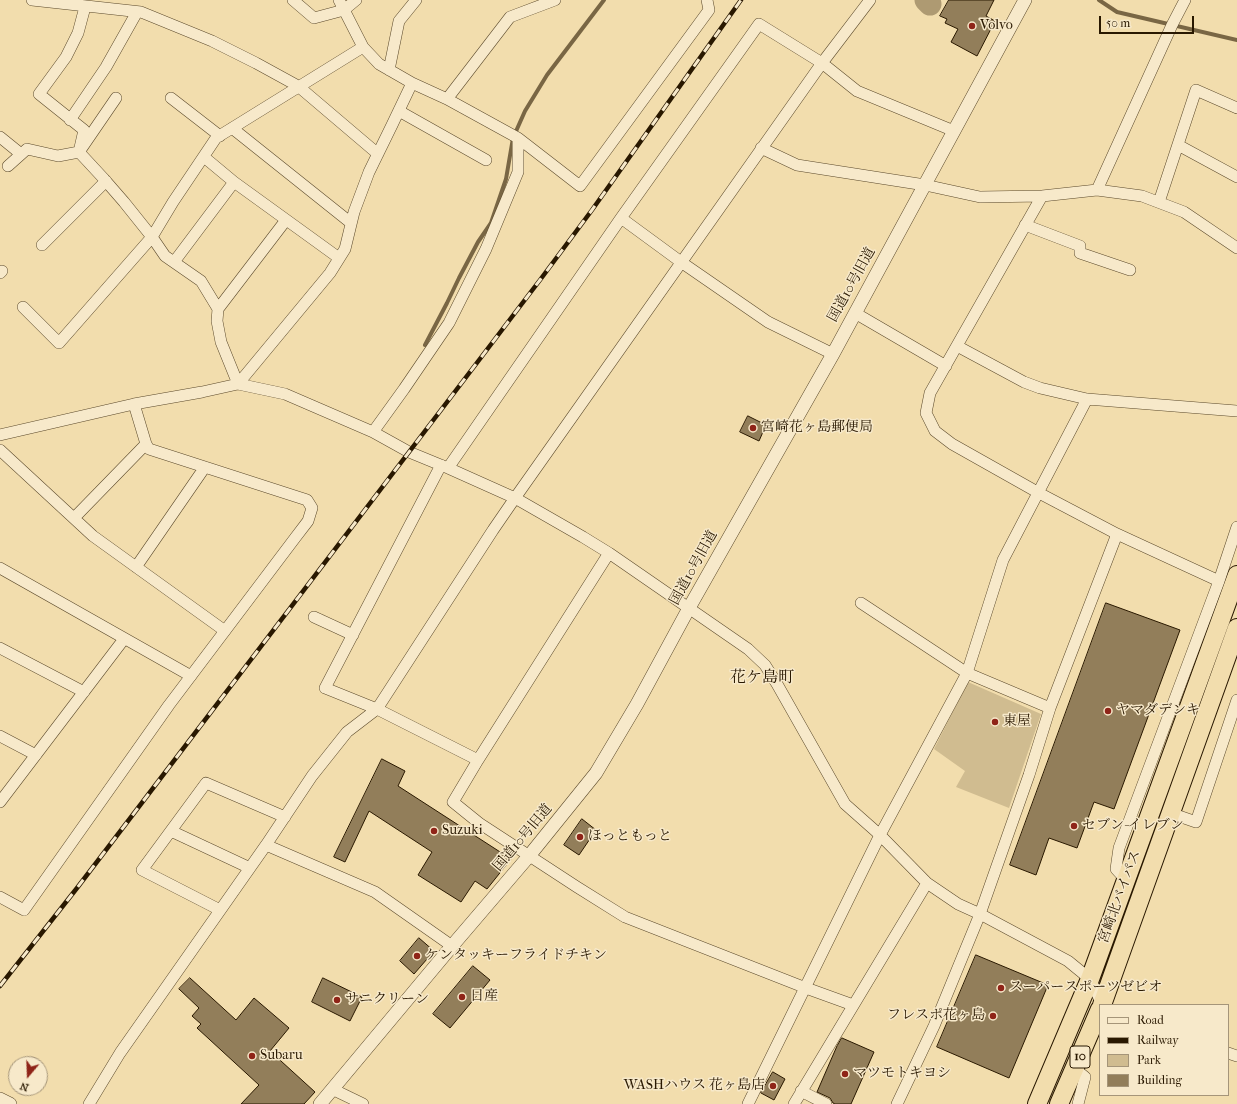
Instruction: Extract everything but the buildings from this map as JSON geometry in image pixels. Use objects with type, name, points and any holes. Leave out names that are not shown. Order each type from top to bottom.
[{"type":"highway","name":"宮崎北バイパス","points":[[1038,1104],[1090,979],[1237,575]]},
{"type":"highway","name":"宮崎北バイパス","points":[[1102,1004],[1237,628]]},
{"type":"highway","name":"10","points":[[1059,1104],[1099,1011]]},
{"type":"street","points":[[32,0],[141,12],[212,41],[298,86],[378,154]]},
{"type":"street","points":[[293,0],[314,18],[341,5],[356,0]]},
{"type":"street","points":[[389,70],[399,21],[416,0]]},
{"type":"street","points":[[447,99],[510,17],[555,0]]},
{"type":"street","points":[[341,5],[363,46],[379,64],[412,83],[447,99],[518,138],[580,186],[709,10],[707,0]]},
{"type":"street","points":[[89,1104],[120,1053],[266,845],[312,776],[347,732],[377,709],[515,498],[822,63],[870,0]]},
{"type":"street","name":"国道10号旧道","points":[[320,1104],[452,946],[530,856],[596,773],[637,704],[689,608],[833,354],[1025,0]]},
{"type":"street","points":[[1097,190],[1168,33],[1185,0]]},
{"type":"street","points":[[78,4],[78,33],[66,57],[39,94],[84,130],[79,152]]},
{"type":"street","points":[[70,120],[106,67],[136,12]]},
{"type":"street","points":[[478,760],[377,709],[325,688],[445,466],[759,24],[822,63],[857,91],[954,131]]},
{"type":"street","points":[[22,307],[59,343],[152,238],[173,202],[216,138],[363,46]]},
{"type":"street","points":[[238,384],[330,273],[345,249],[354,212],[369,172],[412,83]]},
{"type":"street","points":[[1159,202],[1196,90],[1237,108]]},
{"type":"street","points":[[8,166],[27,149],[58,156],[79,152],[116,98]]},
{"type":"street","points":[[171,98],[220,136]]},
{"type":"street","points":[[399,111],[486,160]]},
{"type":"street","points":[[232,128],[351,223]]},
{"type":"street","points":[[0,137],[21,154]]},
{"type":"street","points":[[373,432],[404,390],[449,323],[483,255],[518,172],[518,138]]},
{"type":"street","points":[[1178,145],[1237,177]]},
{"type":"street","points":[[762,148],[797,165],[926,185],[980,197],[1042,196],[1097,190],[1142,196],[1184,212],[1237,248]]},
{"type":"street","points":[[79,152],[106,181],[165,256],[201,280],[218,309]]},
{"type":"street","points":[[204,157],[234,182],[339,258]]},
{"type":"street","points":[[42,245],[106,181]]},
{"type":"street","points":[[174,262],[234,182]]},
{"type":"street","points":[[1042,196],[930,393],[926,413],[934,431],[952,444],[1039,493],[1117,534],[1219,581]]},
{"type":"street","points":[[621,218],[681,262],[768,322],[833,354]]},
{"type":"street","points":[[238,384],[221,342],[217,321],[218,309],[286,220]]},
{"type":"street","points":[[1025,225],[1080,246],[1080,252],[1130,270]]},
{"type":"street","points":[[855,313],[946,366]]},
{"type":"street","points":[[957,346],[1040,388],[1087,399],[1237,412]]},
{"type":"street","points":[[0,435],[134,404],[238,384],[285,394],[373,432],[408,452],[445,466],[515,498],[609,553],[748,649],[764,665],[781,690],[845,804],[880,835],[927,883],[958,904],[980,914],[1068,961],[1090,979],[1102,1004]]},
{"type":"street","points":[[748,1104],[880,835],[967,673],[1003,560],[1087,399]]},
{"type":"street","points":[[0,897],[24,910],[190,676],[308,521],[312,508],[307,500],[149,448],[146,444],[134,404]]},
{"type":"street","points":[[74,518],[146,444]]},
{"type":"street","points":[[0,450],[93,536],[224,631]]},
{"type":"street","points":[[136,567],[205,467]]},
{"type":"street","points":[[1126,880],[1116,869],[1119,848],[1219,581],[1237,528]]},
{"type":"street","points":[[896,1104],[934,1026],[980,914],[1029,775],[1050,708],[1117,534]]},
{"type":"street","points":[[609,553],[453,802],[479,823],[577,888],[625,917],[853,1005]]},
{"type":"street","points":[[0,568],[190,676]]},
{"type":"street","points":[[861,603],[967,673],[1050,708]]},
{"type":"street","points":[[314,617],[353,634]]},
{"type":"street","points":[[0,802],[124,639]]},
{"type":"street","points":[[0,648],[84,692]]},
{"type":"street","points":[[1170,813],[1196,822],[1237,700]]},
{"type":"street","points":[[0,736],[36,755]]},
{"type":"street","points":[[220,910],[142,870],[206,783],[285,817]]},
{"type":"street","points":[[171,831],[250,868]]},
{"type":"street","points":[[266,845],[375,892],[452,946]]},
{"type":"street","points":[[794,1104],[927,883]]},
{"type":"street","points":[[1075,1069],[1085,1077],[1078,1104]]},
{"type":"street","points":[[332,1089],[363,1104]]},
{"type":"street","points":[[801,1091],[826,1104]]},
{"type":"street","points":[[0,1099],[10,1104]]},
{"type":"green space","points":[[968,682],[1041,714],[1009,808],[956,787],[965,771],[934,749]]},
{"type":"waterway","points":[[425,345],[478,242],[491,223],[506,179],[513,138],[525,111],[547,75],[604,0]]},
{"type":"waterway","points":[[926,0],[930,4]]},
{"type":"waterway","points":[[930,4],[933,0]]},
{"type":"waterway","points":[[1099,0],[1117,12],[1237,40]]},
{"type":"railway","points":[[0,986],[77,888],[540,280],[592,210],[741,0]]},
{"type":"place","name":"Volvo","points":[[972,26]]},
{"type":"place","name":"宮崎花ヶ島郵便局","points":[[753,428]]},
{"type":"place","name":"ヤマダデンキ","points":[[1108,711]]},
{"type":"place","name":"東屋","points":[[995,722]]},
{"type":"place","name":"セブン-イレブン","points":[[1074,826]]},
{"type":"place","name":"Suzuki","points":[[434,831]]},
{"type":"place","name":"ほっともっと","points":[[580,837]]},
{"type":"place","name":"ケンタッキーフライドチキン","points":[[417,956]]},
{"type":"place","name":"スーパースポーツゼビオ","points":[[1001,988]]},
{"type":"place","name":"日産","points":[[462,997]]},
{"type":"place","name":"サニクリーン","points":[[337,1000]]},
{"type":"place","name":"フレスポ花ヶ島","points":[[993,1016]]},
{"type":"place","name":"Subaru","points":[[252,1056]]},
{"type":"place","name":"マツモトキヨシ","points":[[845,1074]]},
{"type":"place","name":"WASHハウス 花ヶ島店","points":[[773,1086]]},
{"type":"district","name":"花ケ島町","points":[[762,678]]}]
